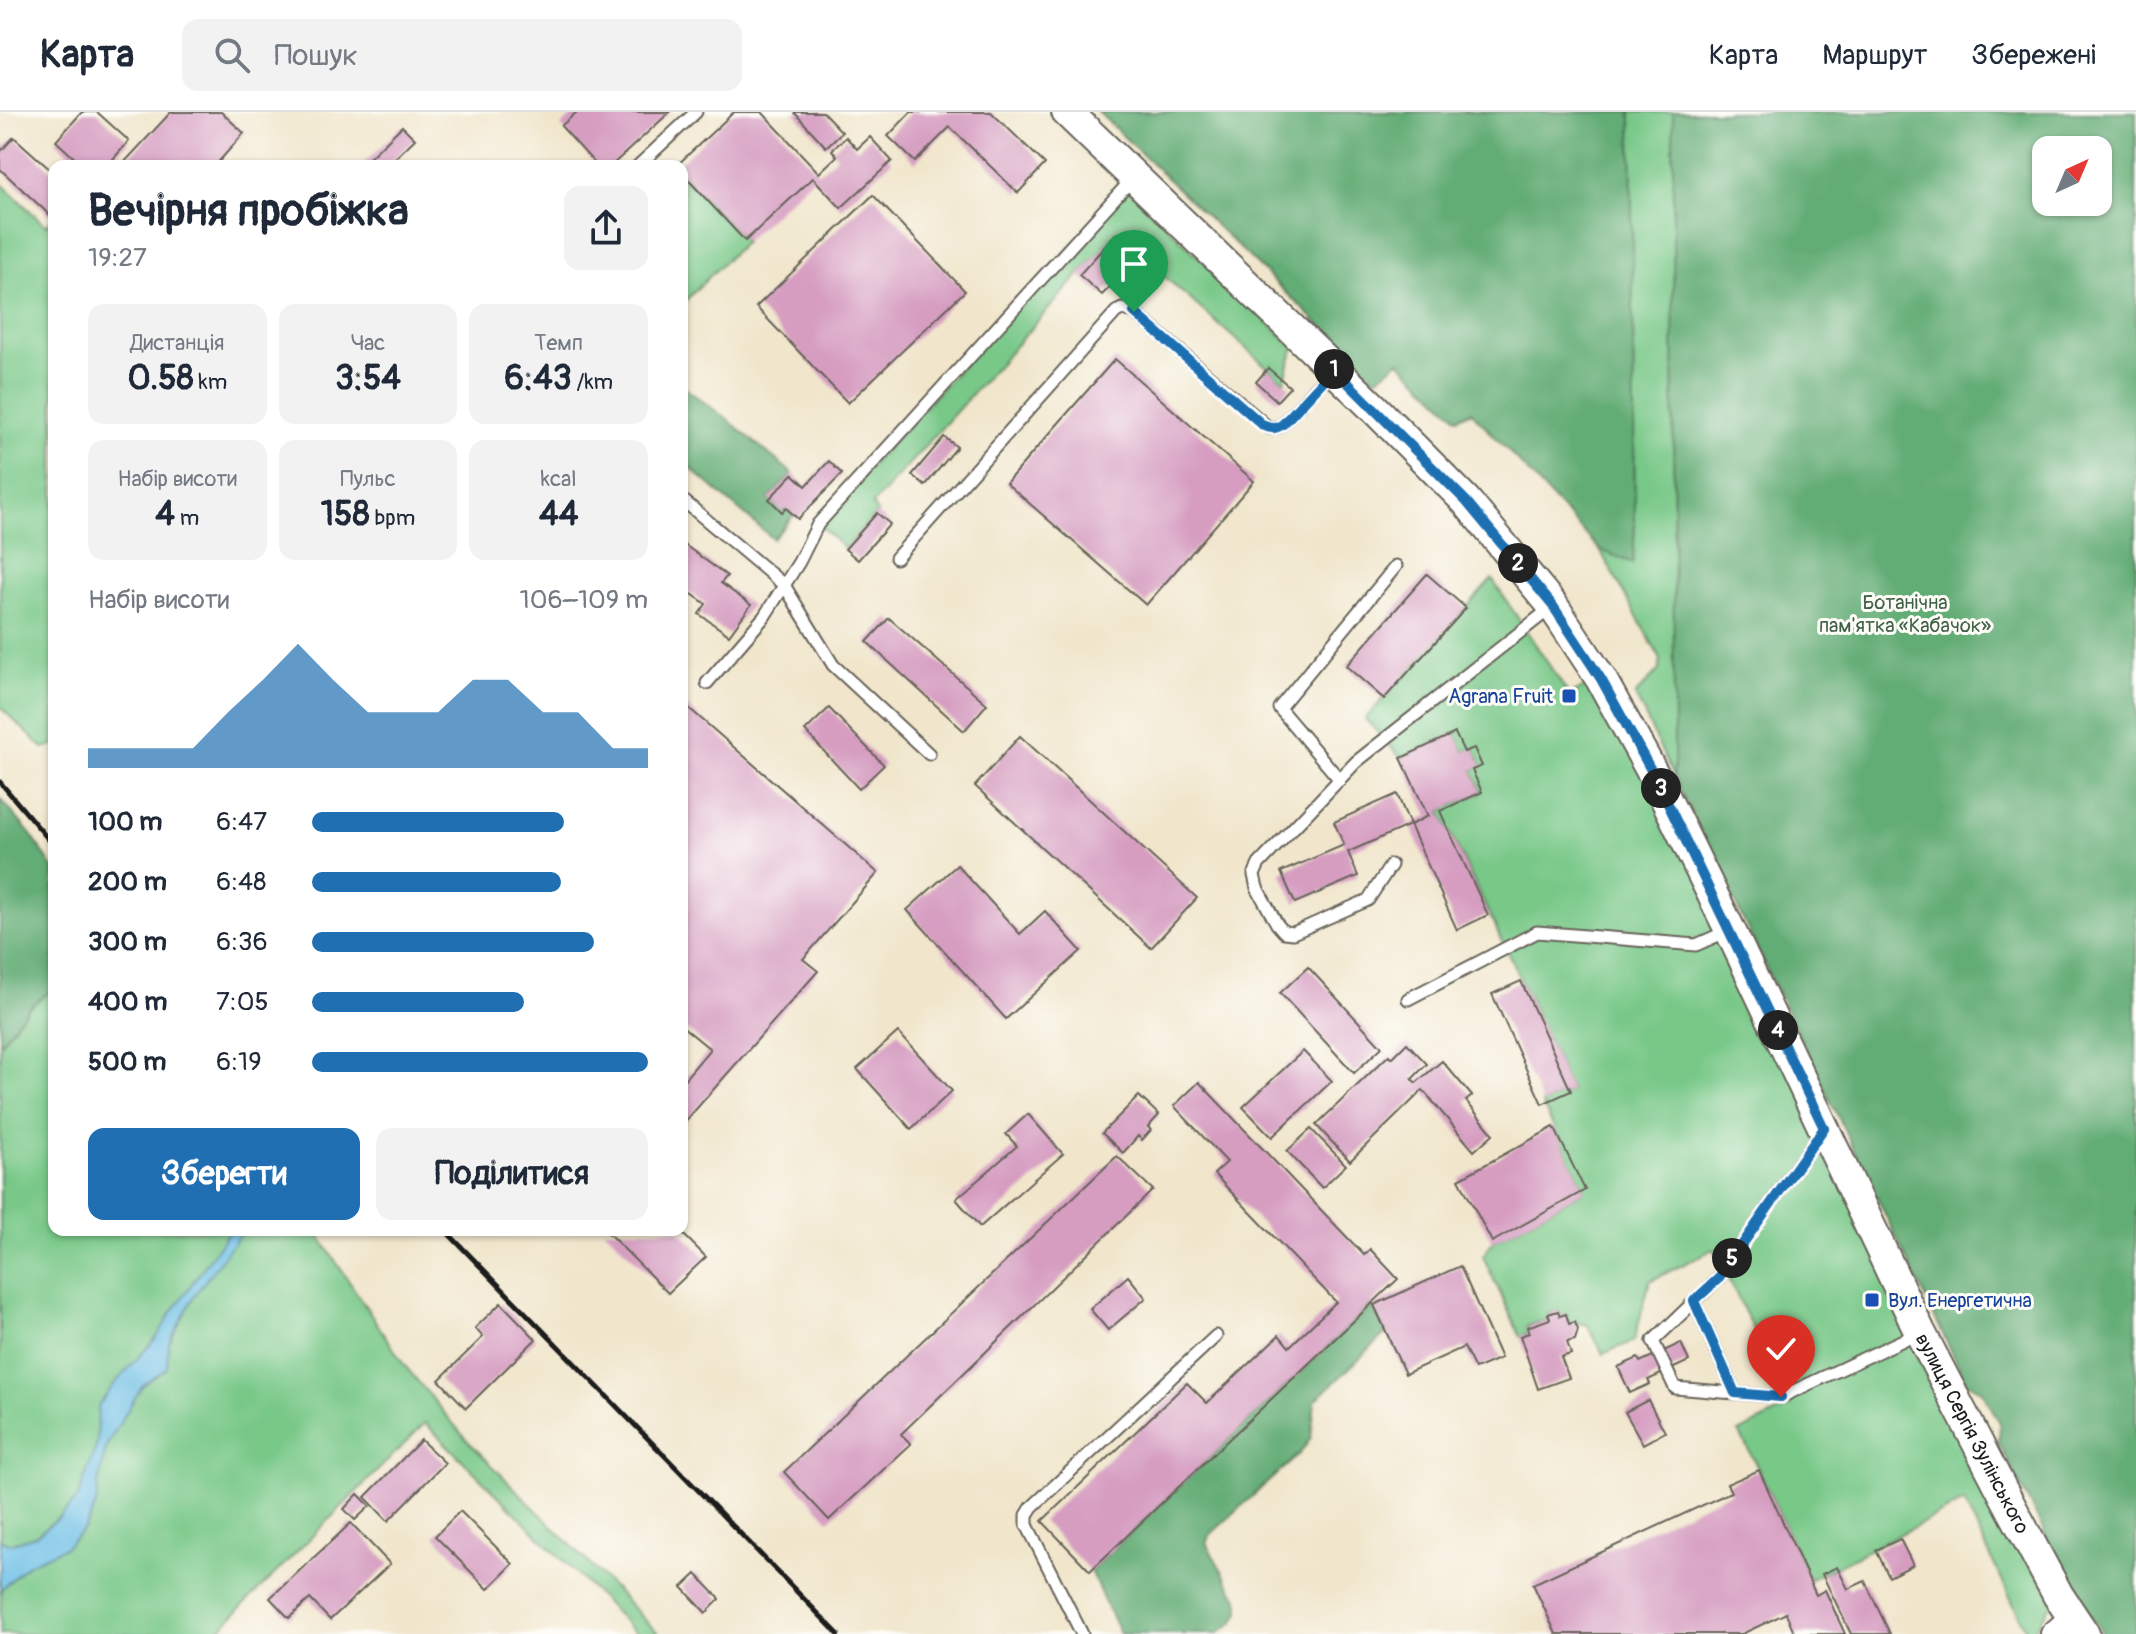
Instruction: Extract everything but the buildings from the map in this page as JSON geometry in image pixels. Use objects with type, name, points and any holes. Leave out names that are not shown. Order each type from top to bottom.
[{"type":"street","name":"вулиця Сергія Зулінського","points":[[1067,112],[1466,501],[1553,606],[1608,691],[1657,781],[1920,1332],[2069,1628]]},
{"type":"lane","points":[[644,160],[696,112]]},
{"type":"lane","points":[[707,683],[764,617],[799,562],[818,524],[1135,177]]},
{"type":"lane","points":[[896,558],[1116,312],[1122,309],[1134,312],[1269,428],[1283,424],[1334,369]]},
{"type":"lane","points":[[688,505],[784,585],[833,665],[929,754]]},
{"type":"lane","points":[[1340,780],[1279,708],[1396,566]]},
{"type":"lane","points":[[1391,865],[1368,900],[1293,933],[1284,932],[1277,924],[1257,888],[1254,875],[1259,864],[1356,762],[1553,606]]},
{"type":"lane","points":[[1408,999],[1537,932],[1696,945],[1730,930]]},
{"type":"lane","points":[[1824,1128],[1718,1279],[1653,1341],[1675,1388],[1781,1397],[1920,1332]]},
{"type":"lane","points":[[1694,1301],[1735,1393]]},
{"type":"lane","points":[[1082,1634],[1027,1525],[1027,1515],[1216,1336]]},
{"type":"green space","points":[[1098,112],[1631,112],[1633,563],[1600,550],[1471,411],[1458,418],[1399,361],[1376,379]]},
{"type":"green space","points":[[1631,112],[1673,112],[1674,777],[1635,695],[1659,670],[1661,660],[1600,550],[1633,562]]},
{"type":"green space","name":"Ботанічна пам'ятка «Кабачок»","points":[[1673,112],[2136,112],[2136,1634],[2103,1634],[2072,1586],[1999,1444],[2000,1423],[1982,1391],[1966,1382],[1674,777]]},
{"type":"green space","points":[[688,180],[745,241],[688,298]]},
{"type":"green space","points":[[0,182],[46,226],[48,224],[48,747],[43,748],[0,707]]},
{"type":"green space","points":[[1125,187],[1294,347],[1284,382],[1116,234],[872,505],[877,513],[845,549],[818,524]]},
{"type":"green space","points":[[688,390],[793,474],[769,499],[782,511],[786,508],[794,515],[773,539],[688,466]]},
{"type":"green space","points":[[1492,579],[1569,695],[1601,679],[2058,1595],[2031,1634],[2028,1634],[1964,1502],[1809,1580],[1739,1432],[1791,1406],[1714,1249],[1650,1281],[1634,1341],[1603,1354],[1588,1325],[1569,1324],[1566,1314],[1560,1316],[1558,1311],[1548,1314],[1550,1319],[1527,1326],[1529,1333],[1520,1336],[1483,1256],[1492,1242],[1585,1190],[1542,1104],[1571,1091],[1440,811],[1482,792],[1472,770],[1482,766],[1474,748],[1464,752],[1455,733],[1401,758],[1365,719]]},
{"type":"green space","points":[[0,798],[48,860],[48,993],[28,1008],[0,1044]]},
{"type":"green space","points":[[48,993],[48,1236],[319,1236],[405,1366],[466,1439],[659,1634],[637,1634],[425,1423],[215,1634],[0,1634],[1,1589],[28,1564],[42,1557],[58,1518],[35,1536],[9,1544],[0,1540],[0,1044],[28,1008]]},
{"type":"green space","points":[[1371,1305],[1386,1333],[1315,1401],[1311,1438],[1300,1453],[1211,1534],[1206,1543],[1240,1602],[1240,1613],[1234,1622],[1217,1634],[1120,1634],[1090,1571]]},
{"type":"water","points":[[226,1236],[239,1236],[194,1296],[169,1343],[167,1368],[142,1386],[107,1445],[96,1505],[85,1528],[66,1547],[28,1564],[0,1590],[0,1540],[9,1544],[35,1536],[78,1498],[97,1443],[98,1406],[157,1337]]},
{"type":"railway","points":[[0,782],[48,839]]},
{"type":"railway","points":[[451,1236],[838,1634]]},
{"type":"place","name":"Agrana Fruit","points":[[1569,696]]},
{"type":"place","name":"Вул. Енергетична","points":[[1872,1300]]},
{"type":"route","points":[[1134,312],[1269,428],[1283,424],[1334,369],[1466,501],[1553,606],[1601,679],[1657,781],[1824,1128],[1718,1279],[1694,1301],[1735,1393],[1781,1397]]}]
